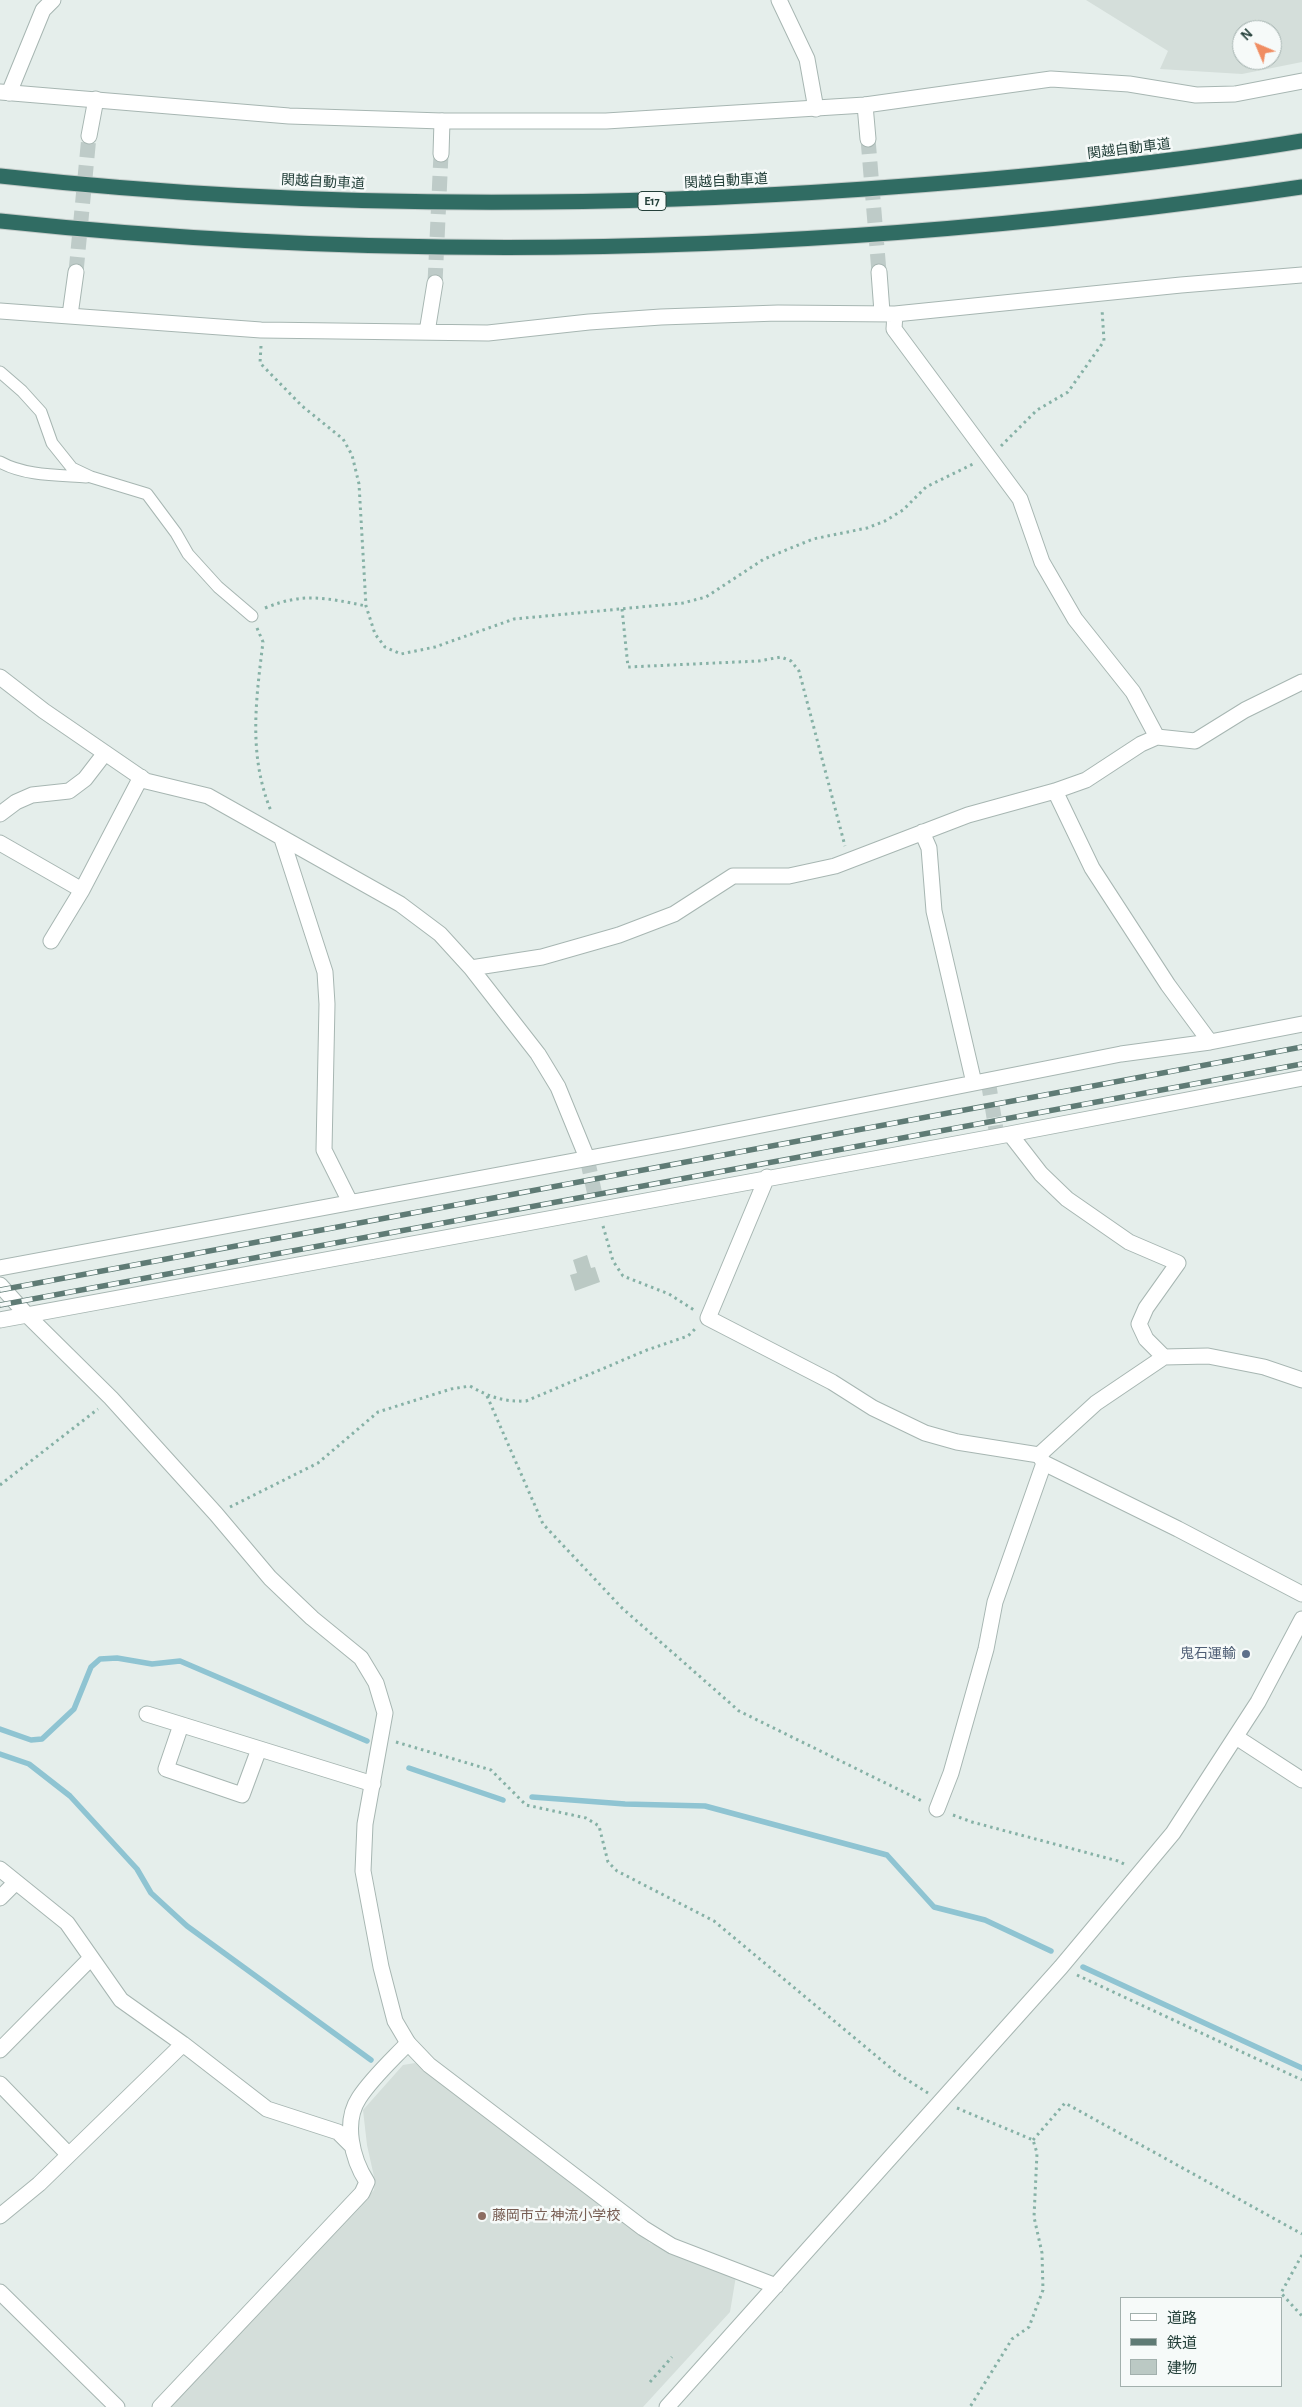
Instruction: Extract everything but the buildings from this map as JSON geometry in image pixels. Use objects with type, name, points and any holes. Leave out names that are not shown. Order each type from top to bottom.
[{"type":"highway","name":"関越自動車道","points":[[0,176],[190,192],[354,200],[502,203],[652,201],[970,182],[1112,167],[1302,142]]},
{"type":"highway","points":[[0,221],[182,236],[348,245],[497,248],[654,245],[973,226],[1113,212],[1302,187]]},
{"type":"street","points":[[54,0],[43,10],[4,92],[290,116],[442,121],[606,121],[865,105],[1052,79],[1129,84],[1196,94],[1235,94],[1302,81]]},
{"type":"street","points":[[781,1],[807,58],[816,109]]},
{"type":"street","points":[[90,136],[96,99]]},
{"type":"street","points":[[865,105],[868,139]]},
{"type":"street","points":[[440,154],[442,121]]},
{"type":"street","points":[[70,315],[76,272]]},
{"type":"street","points":[[879,272],[894,329],[1020,499],[1042,562],[1076,619],[1133,692],[1157,737]]},
{"type":"street","points":[[0,311],[261,330],[488,333],[589,322],[661,318],[778,313],[889,313],[1302,275]]},
{"type":"street","points":[[427,332],[435,283]]},
{"type":"street","points":[[0,677],[146,781],[208,796],[400,904],[440,934],[471,968],[538,1054],[558,1087],[587,1158]]},
{"type":"street","points":[[471,968],[542,957],[619,935],[674,914],[733,876],[789,876],[848,862],[968,815],[1055,791],[1086,780],[1141,744],[1157,737],[1195,741],[1246,710],[1302,682]]},
{"type":"street","points":[[0,814],[16,802],[32,796],[69,791],[85,779],[105,753]]},
{"type":"street","points":[[50,941],[82,890],[140,777]]},
{"type":"street","points":[[1055,791],[1092,868],[1168,985],[1210,1042]]},
{"type":"street","points":[[922,832],[930,848],[934,911],[974,1083]]},
{"type":"street","points":[[282,839],[325,972],[328,1004],[324,1150],[350,1202]]},
{"type":"street","points":[[0,843],[82,890]]},
{"type":"street","points":[[0,1268],[587,1158],[1121,1054],[1210,1042],[1302,1024]]},
{"type":"street","points":[[0,1320],[767,1177],[1010,1134],[1302,1078]]},
{"type":"street","points":[[1010,1134],[1041,1174],[1066,1199],[1130,1242],[1178,1263],[1146,1308],[1139,1324],[1146,1339],[1164,1357]]},
{"type":"street","points":[[767,1177],[708,1318],[832,1382],[873,1408],[925,1433],[957,1442],[1042,1459],[1302,1594]]},
{"type":"street","points":[[0,1285],[27,1315],[111,1398],[216,1514],[270,1578],[312,1618],[361,1658],[376,1683],[385,1713],[365,1824],[363,1871],[381,1967],[395,2021],[408,2043],[429,2065],[643,2228],[672,2246],[776,2286]]},
{"type":"street","points":[[937,1809],[951,1773],[986,1649],[995,1602],[1042,1459],[1096,1403],[1164,1357],[1208,1356],[1264,1367],[1302,1380]]},
{"type":"street","points":[[667,2407],[1061,1967],[1173,1833],[1268,1685],[1302,1619]]},
{"type":"street","points":[[147,1714],[372,1784]]},
{"type":"street","points":[[181,1724],[166,1769],[242,1795],[259,1749]]},
{"type":"street","points":[[1236,1737],[1302,1780]]},
{"type":"street","points":[[0,1870],[55,1911],[67,1923],[121,2000],[183,2044],[267,2109],[338,2132],[352,2146]]},
{"type":"street","points":[[0,1898],[16,1883]]},
{"type":"street","points":[[0,2050],[91,1958]]},
{"type":"street","points":[[160,2407],[362,2193],[366,2182],[359,2169],[352,2146],[351,2124],[358,2099],[408,2043]]},
{"type":"street","points":[[0,2216],[39,2184],[183,2044]]},
{"type":"street","points":[[0,2084],[68,2154]]},
{"type":"street","points":[[0,2292],[118,2407]]},
{"type":"lane","points":[[0,372],[22,390],[41,412],[52,443],[72,468],[91,477],[147,494],[176,533],[188,554],[218,587],[252,616]]},
{"type":"lane","points":[[0,462],[20,470],[52,475],[91,477]]},
{"type":"path","points":[[261,330],[260,364],[302,406],[343,439],[352,455],[359,484],[366,606],[375,634],[385,647],[402,654],[436,647],[514,619],[683,603],[706,597],[764,559],[813,539],[866,528],[885,521],[902,510],[926,487],[990,457],[1037,410],[1068,392],[1104,341],[1100,294]]},
{"type":"path","points":[[271,812],[264,793],[255,746],[263,642],[252,616],[286,599],[305,597],[366,606]]},
{"type":"path","points":[[622,609],[628,667],[759,661],[781,657],[791,661],[799,671],[848,862]]},
{"type":"path","points":[[216,1514],[318,1463],[378,1412],[470,1386],[487,1396],[508,1402],[526,1401],[647,1350],[688,1336],[708,1318],[669,1294],[622,1276],[613,1261],[598,1209]]},
{"type":"path","points":[[487,1396],[543,1524],[622,1608],[739,1711],[937,1809],[972,1822],[1118,1861],[1139,1873]]},
{"type":"path","points":[[0,1485],[111,1398]]},
{"type":"path","points":[[381,1737],[491,1770],[526,1805],[586,1818],[600,1826],[608,1862],[617,1871],[714,1921],[898,2074],[941,2101],[1034,2140]]},
{"type":"path","points":[[1061,1967],[1302,2080]]},
{"type":"path","points":[[1034,2140],[1064,2103],[1302,2234]]},
{"type":"path","points":[[970,2407],[1012,2338],[1029,2327],[1043,2290],[1042,2253],[1034,2217],[1037,2153],[1034,2140]]},
{"type":"path","points":[[1302,2255],[1280,2294],[1302,2316]]},
{"type":"path","points":[[650,2382],[672,2357]]},
{"type":"shaded area","points":[[1086,0],[1302,0],[1302,62],[1282,66],[1282,20],[1232,20],[1232,70],[1262,70],[1242,74],[1160,69],[1168,51]]},
{"type":"shaded area","name":"藤岡市立 神流小学校","points":[[415,2063],[650,2243],[736,2276],[730,2312],[643,2407],[167,2407],[374,2190],[375,2181],[367,2145],[363,2110],[403,2065]]},
{"type":"waterway","points":[[0,1729],[31,1740],[42,1739],[74,1709],[91,1667],[100,1659],[117,1658],[152,1664],[180,1661],[367,1741]]},
{"type":"waterway","points":[[0,1754],[29,1764],[70,1796],[137,1869],[151,1893],[187,1926],[371,2060]]},
{"type":"waterway","points":[[409,1768],[503,1800]]},
{"type":"waterway","points":[[532,1797],[625,1804],[705,1806],[887,1855],[934,1907],[985,1920],[1051,1951]]},
{"type":"waterway","points":[[1083,1967],[1302,2068]]},
{"type":"tunnel","points":[[76,272],[89,136]]},
{"type":"tunnel","points":[[868,139],[879,272]]},
{"type":"tunnel","points":[[435,283],[441,154]]},
{"type":"tunnel","points":[[988,1080],[997,1136]]},
{"type":"tunnel","points":[[587,1158],[598,1209]]},
{"type":"railway","points":[[0,1290],[1302,1047]]},
{"type":"railway","points":[[0,1305],[1302,1064]]},
{"type":"place","name":"鬼石運輸","points":[[1246,1654]]},
{"type":"place","name":"藤岡市立 神流小学校","points":[[482,2216]]}]
